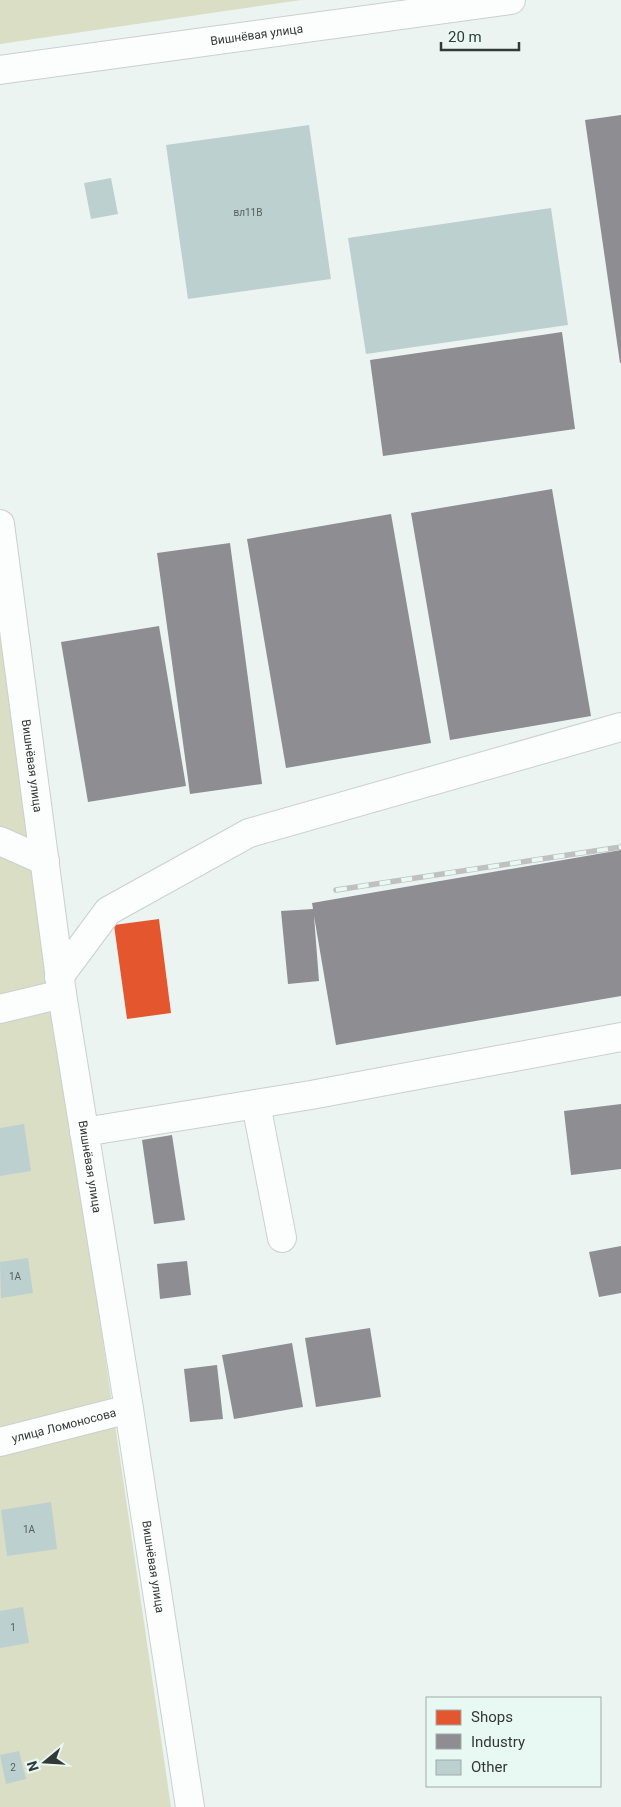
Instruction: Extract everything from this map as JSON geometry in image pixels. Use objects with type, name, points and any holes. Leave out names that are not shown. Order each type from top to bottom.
[{"type":"street","name":"Вишнёвая улица","points":[[0,70],[512,0]]},
{"type":"street","name":"Вишнёвая улица","points":[[0,524],[60,985],[129,1409],[190,1807]]},
{"type":"street","points":[[0,1009],[60,985],[108,911],[249,833],[621,727]]},
{"type":"street","points":[[0,841],[45,861]]},
{"type":"street","points":[[84,1132],[256,1104],[621,1037]]},
{"type":"street","points":[[256,1104],[282,1238]]},
{"type":"street","name":"улица Ломоносова","points":[[0,1442],[129,1409]]},
{"type":"green space","points":[[0,0],[301,0],[0,44]]},
{"type":"green space","points":[[0,637],[171,1807],[0,1807]]},
{"type":"building: Shops","points":[[159,919],[171,1013],[127,1019],[114,925]]},
{"type":"building: Industry","points":[[621,115],[621,363],[620,363],[585,120]]},
{"type":"building: Industry","points":[[562,332],[575,429],[383,456],[370,360]]},
{"type":"building: Industry","points":[[552,489],[591,716],[450,740],[411,513]]},
{"type":"building: Industry","points":[[391,514],[431,743],[286,768],[247,539]]},
{"type":"building: Industry","points":[[230,543],[262,784],[190,794],[157,553]]},
{"type":"building: Industry","points":[[159,626],[186,786],[88,802],[61,642]]},
{"type":"building: Industry","points":[[621,850],[621,996],[336,1045],[314,916],[319,981],[288,984],[281,911],[313,909],[312,903]]},
{"type":"building: Industry","points":[[621,1104],[621,1169],[571,1175],[564,1111]]},
{"type":"building: Industry","points":[[172,1135],[185,1220],[154,1224],[142,1140]]},
{"type":"building: Industry","points":[[621,1246],[621,1293],[599,1297],[589,1252]]},
{"type":"building: Industry","points":[[187,1261],[191,1295],[160,1299],[157,1264]]},
{"type":"building: Industry","points":[[370,1328],[381,1397],[316,1407],[305,1338]]},
{"type":"building: Industry","points":[[292,1343],[303,1407],[234,1419],[222,1355]]},
{"type":"building: Industry","points":[[217,1365],[223,1419],[190,1422],[184,1369]]},
{"type":"building: Other","points":[[309,125],[331,279],[188,299],[166,145]]},
{"type":"building: Other","points":[[111,178],[118,214],[91,219],[84,183]]},
{"type":"building: Other","points":[[551,208],[568,325],[366,354],[348,238]]},
{"type":"building: Other","points":[[24,1124],[31,1171],[0,1176],[0,1128]]},
{"type":"building: Other","points":[[28,1258],[33,1293],[1,1298],[0,1262]]},
{"type":"building: Other","points":[[51,1502],[57,1549],[7,1556],[1,1510]]},
{"type":"building: Other","points":[[23,1607],[29,1643],[0,1648],[0,1611]]},
{"type":"building: Other","points":[[19,1751],[26,1779],[6,1784],[0,1755]]},
{"type":"railway","points":[[336,890],[621,847]]}]
